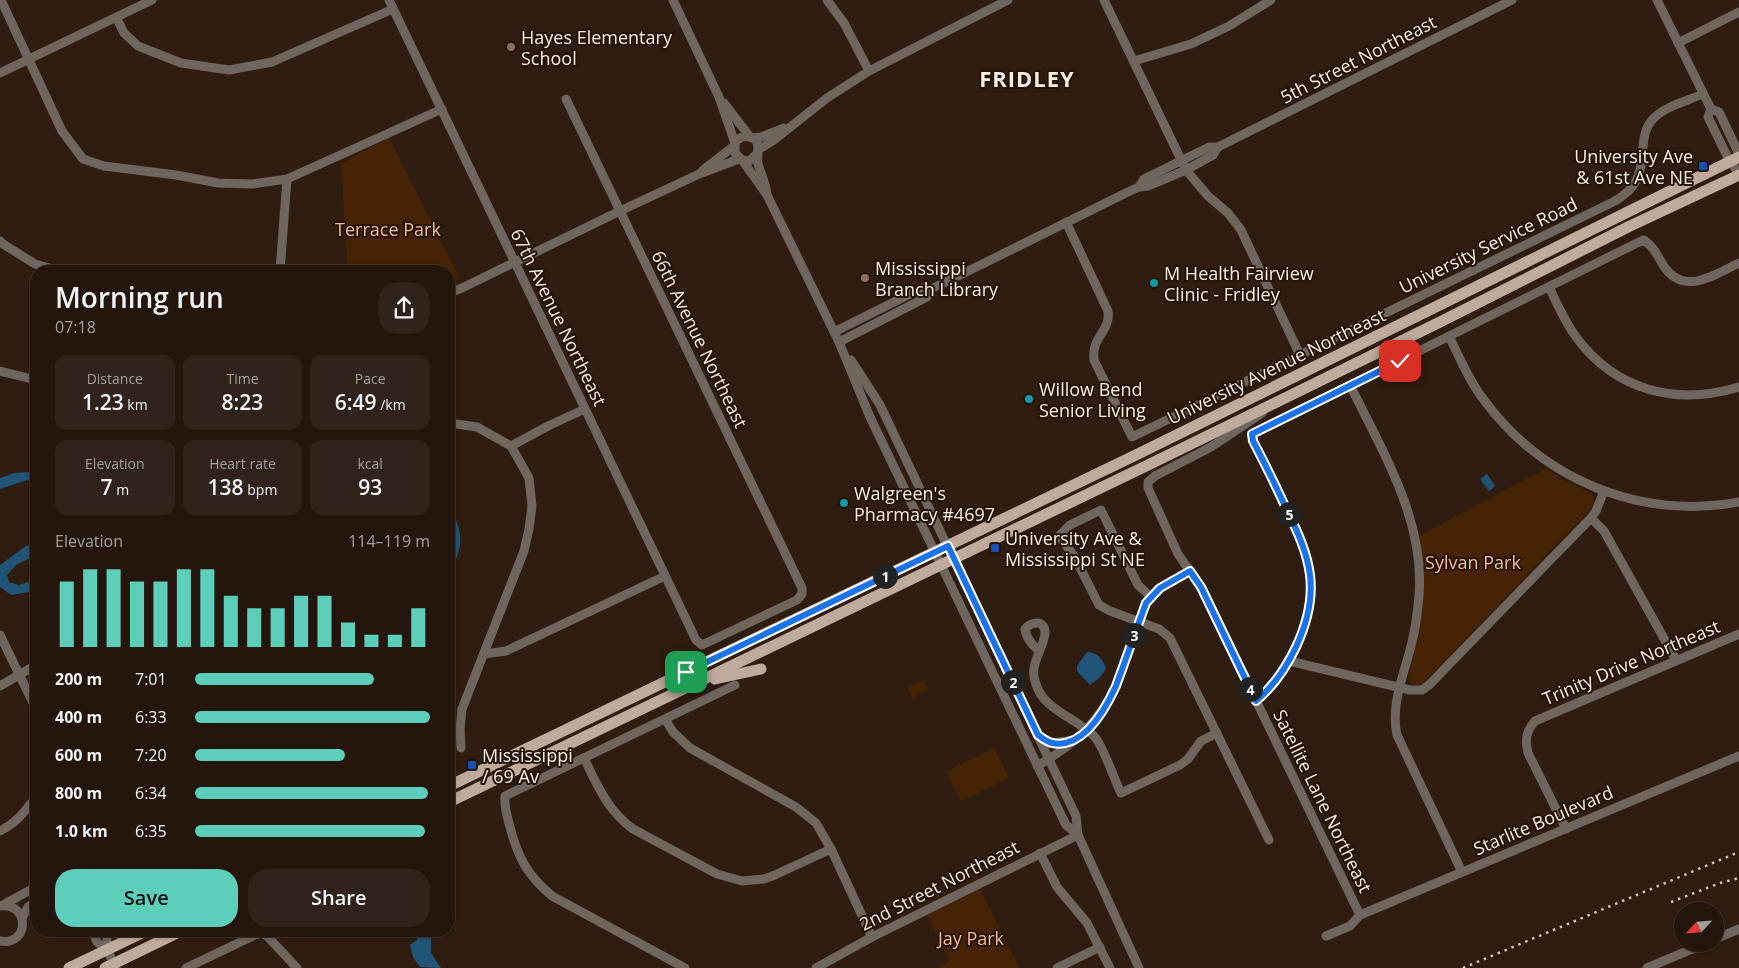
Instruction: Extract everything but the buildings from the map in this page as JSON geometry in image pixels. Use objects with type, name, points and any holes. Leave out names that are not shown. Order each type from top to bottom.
[{"type":"main road","name":"University Avenue Northeast","points":[[455,783],[948,546],[1736,158]]},
{"type":"main road","name":"University Avenue Northeast","points":[[455,799],[954,560],[1739,174]]},
{"type":"main road","points":[[694,684],[761,669]]},
{"type":"main road","points":[[69,968],[134,937]]},
{"type":"main road","points":[[112,967],[170,937]]},
{"type":"street","points":[[1,0],[62,131],[82,159],[104,166],[176,174],[218,183],[252,184],[287,180],[442,109]]},
{"type":"street","points":[[0,73],[152,0]]},
{"type":"street","points":[[673,0],[719,97],[735,153],[767,195],[839,342],[870,417],[940,566],[1066,825],[1078,835]]},
{"type":"street","points":[[827,0],[844,23],[869,71]]},
{"type":"street","points":[[455,290],[699,174],[741,160],[749,161],[791,126],[847,84],[1008,0]]},
{"type":"street","points":[[1104,0],[1181,161],[1198,186],[1228,213],[1241,230],[1300,355]]},
{"type":"street","points":[[1134,61],[1191,44],[1229,26],[1271,0]]},
{"type":"street","name":"5th Street Northeast","points":[[1139,186],[1144,179],[1209,147],[1218,147],[1512,0]]},
{"type":"street","points":[[1657,0],[1711,109],[1708,117],[1736,158],[1739,174]]},
{"type":"street","points":[[116,17],[124,33],[138,46],[181,63],[229,70],[272,62],[391,4]]},
{"type":"street","name":"67th Avenue Northeast","points":[[391,4],[696,640],[702,644]]},
{"type":"street","points":[[1678,43],[1739,12]]},
{"type":"street","name":"University Service Road","points":[[1066,222],[1108,311],[1109,316],[1106,326],[1094,346],[1094,360],[1132,437],[1613,202],[1624,195],[1636,181],[1642,161],[1645,132],[1653,118],[1663,111],[1703,94]]},
{"type":"street","points":[[719,97],[757,143],[758,162],[767,195]]},
{"type":"street","name":"66th Avenue Northeast","points":[[566,99],[798,579],[802,594],[797,600],[702,644]]},
{"type":"street","points":[[699,174],[740,138],[761,137],[791,126]]},
{"type":"street","name":"5th Street Northeast","points":[[834,332],[922,288],[930,288],[1139,186],[1148,186],[1186,170],[1213,156],[1218,147]]},
{"type":"street","points":[[280,265],[287,180]]},
{"type":"street","points":[[1256,701],[1269,690],[1289,661],[1308,616],[1311,584],[1310,566],[1300,535],[1253,441],[1252,434],[1644,240],[1655,250],[1669,273],[1686,282],[1703,280],[1739,262]]},
{"type":"street","points":[[0,241],[39,265]]},
{"type":"street","points":[[1548,287],[1576,337],[1598,361],[1622,378],[1652,391],[1686,396],[1707,395],[1739,387]]},
{"type":"street","name":"5th Street Northeast","points":[[839,342],[926,296],[930,288]]},
{"type":"street","points":[[1449,336],[1470,379],[1482,398],[1510,431],[1527,447],[1560,471],[1585,484],[1644,502],[1713,506],[1739,502]]},
{"type":"street","points":[[839,342],[880,405],[948,546],[1076,816],[1078,835],[1139,968]]},
{"type":"street","points":[[0,371],[30,378]]},
{"type":"street","points":[[1350,385],[1404,499],[1415,539],[1419,601],[1413,640],[1400,688],[1395,717],[1397,736],[1462,872]]},
{"type":"street","name":"Satellite Lane Northeast","points":[[1278,401],[1255,419],[1211,447],[1151,478],[1148,482],[1148,488],[1178,554],[1201,587],[1360,915]]},
{"type":"street","points":[[510,446],[585,409]]},
{"type":"street","points":[[455,424],[477,427],[510,446],[529,478],[532,506],[530,529],[524,551],[462,709],[461,748]]},
{"type":"street","points":[[1289,661],[1400,688],[1422,690],[1591,518],[1604,491]]},
{"type":"street","points":[[1151,597],[1138,585],[1101,510],[1070,525],[1059,536],[1074,556],[1100,605],[1110,611],[1159,629],[1170,638],[1269,840]]},
{"type":"street","points":[[1591,518],[1604,531],[1676,660]]},
{"type":"street","points":[[1038,766],[1087,730],[1110,699],[1146,603],[1160,588],[1190,571]]},
{"type":"street","points":[[484,654],[506,651],[665,576]]},
{"type":"street","name":"Trinity Drive Northeast","points":[[1566,829],[1528,752],[1526,735],[1535,721],[1739,634]]},
{"type":"street","points":[[0,635],[30,696]]},
{"type":"street","points":[[1039,651],[1034,667],[1034,676],[1041,697],[1087,730],[1096,739],[1121,793],[1180,766],[1188,759],[1201,741],[1217,733]]},
{"type":"street","points":[[0,686],[30,669]]},
{"type":"street","points":[[685,968],[552,896],[544,889],[526,869],[517,851],[504,806],[505,796],[735,686]]},
{"type":"street","points":[[665,719],[673,732],[690,748],[796,807],[816,823],[872,937]]},
{"type":"street","points":[[1038,735],[1053,743],[1077,739]]},
{"type":"street","name":"Starlite Boulevard","points":[[1326,936],[1350,926],[1360,915],[1739,756]]},
{"type":"street","points":[[584,758],[600,793],[623,822],[717,874],[742,881],[764,879],[830,849]]},
{"type":"street","points":[[0,831],[12,825],[30,805]]},
{"type":"street","name":"2nd Street Northeast","points":[[816,968],[872,937],[1078,835]]},
{"type":"street","points":[[1040,853],[1057,887],[1087,923],[1110,968]]},
{"type":"street","points":[[2,906],[30,890]]},
{"type":"street","points":[[1,943],[12,941],[19,935],[23,927],[22,918],[14,908],[2,906]]},
{"type":"street","points":[[22,918],[30,906]]},
{"type":"street","points":[[1724,935],[1739,929]]},
{"type":"street","points":[[95,937],[97,942],[107,950]]},
{"type":"street","points":[[107,937],[107,950],[112,967]]},
{"type":"street","points":[[186,968],[251,937]]},
{"type":"street","points":[[268,937],[297,968]]},
{"type":"street","points":[[1057,968],[1100,947]]},
{"type":"street","points":[[1647,968],[1685,952]]},
{"type":"green space","name":"Terrace Park","points":[[389,138],[453,265],[348,265],[341,163]]},
{"type":"green space","name":"Terrace Park","points":[[455,268],[460,278],[455,281]]},
{"type":"green space","name":"Sylvan Park","points":[[1547,468],[1561,479],[1592,494],[1594,501],[1589,511],[1423,683],[1419,685],[1411,683],[1408,678],[1420,625],[1423,591],[1419,536]]},
{"type":"green space","points":[[923,680],[928,690],[913,698],[908,688]]},
{"type":"green space","points":[[994,748],[1009,778],[961,801],[946,771]]},
{"type":"green space","name":"Jay Park","points":[[979,888],[1019,968],[936,968],[950,961],[927,915]]},
{"type":"water","points":[[30,472],[30,481],[27,480],[0,489],[0,478],[14,473]]},
{"type":"water","points":[[1487,474],[1495,486],[1489,491],[1480,479]]},
{"type":"water","points":[[455,519],[460,532],[460,547],[455,561]]},
{"type":"water","points":[[26,546],[30,546],[30,558],[16,565],[7,575],[9,582],[19,585],[30,581],[30,592],[11,595],[0,587],[0,565]]},
{"type":"water","points":[[1087,652],[1100,657],[1106,669],[1090,685],[1077,671],[1077,666]]},
{"type":"water","points":[[418,937],[431,937],[431,953],[441,968],[420,967],[413,957],[410,945],[417,940]]},
{"type":"railway","points":[[1463,968],[1739,852]]},
{"type":"railway","points":[[1671,902],[1720,883],[1739,878]]},
{"type":"place","name":"Hayes Elementary School","points":[[511,47]]},
{"type":"place","name":"University Ave & 61st Ave NE","points":[[1703,166]]},
{"type":"place","name":"Mississippi Branch Library","points":[[865,278]]},
{"type":"place","name":"M Health Fairview Clinic - Fridley","points":[[1154,283]]},
{"type":"place","name":"Willow Bend Senior Living","points":[[1029,399]]},
{"type":"place","name":"Walgreen's Pharmacy #4697","points":[[844,503]]},
{"type":"place","name":"University Ave & Mississippi St NE","points":[[995,548]]},
{"type":"place","name":"Mississippi / 69 Av","points":[[472,765]]},
{"type":"district","name":"FRIDLEY","points":[[1027,78]]},
{"type":"route","points":[[686,672],[948,546],[1038,735],[1047,741],[1053,743],[1077,739],[1087,730],[1110,699],[1146,603],[1160,588],[1190,571],[1201,587],[1256,701],[1269,690],[1289,661],[1297,644],[1308,616],[1311,584],[1310,566],[1300,535],[1253,441],[1252,434],[1400,361]]}]
